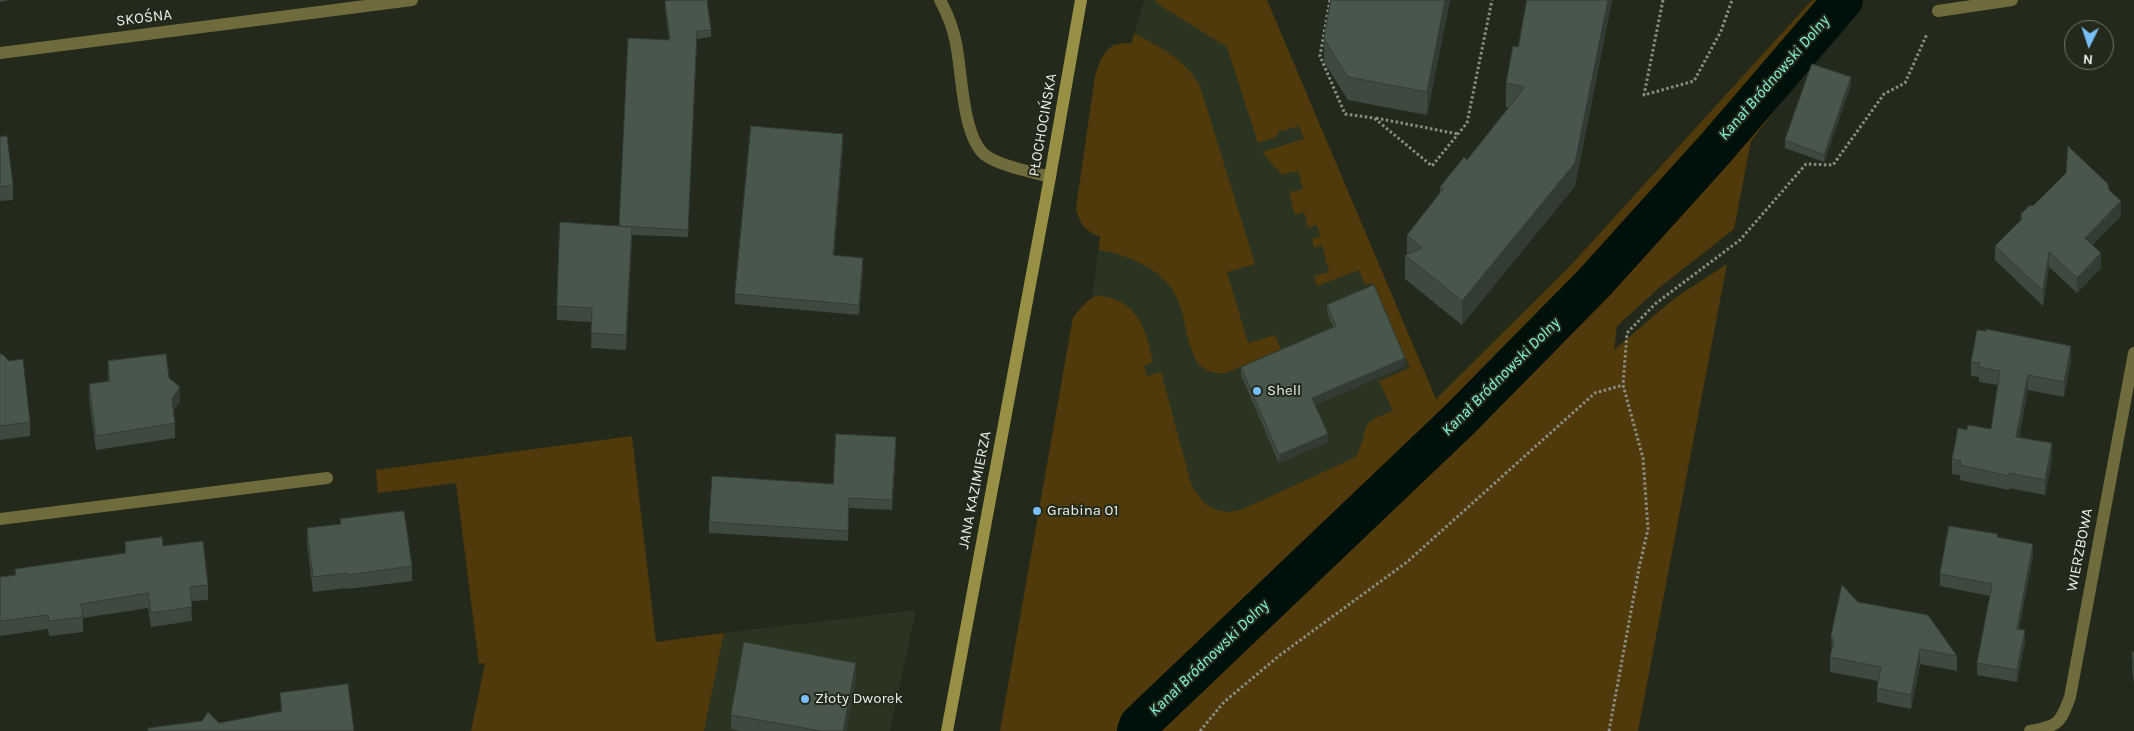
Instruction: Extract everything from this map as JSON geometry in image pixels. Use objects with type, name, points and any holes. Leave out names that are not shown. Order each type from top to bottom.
[{"type":"main road","name":"PŁOCHOCIŃSKA","points":[[1036,254],[1081,0]]},
{"type":"main road","name":"JANA KAZIMIERZA","points":[[947,731],[1036,254]]},
{"type":"street","name":"SKOŚNA","points":[[0,52],[412,0]]},
{"type":"street","points":[[940,0],[955,40],[964,108],[976,144],[986,155],[1000,162],[1050,177]]},
{"type":"street","points":[[1938,11],[2012,0]]},
{"type":"street","name":"WIERZBOWA","points":[[2030,731],[2052,727],[2063,716],[2070,697],[2134,353]]},
{"type":"street","points":[[0,519],[327,478]]},
{"type":"path","points":[[1330,0],[1320,56],[1346,114],[1458,134]]},
{"type":"path","points":[[1374,118],[1432,166],[1467,123],[1492,0]]},
{"type":"path","points":[[1663,0],[1644,96],[1694,80],[1720,31],[1732,0]]},
{"type":"path","points":[[1609,731],[1635,586],[1648,529],[1643,458],[1623,385],[1627,333],[1655,304],[1740,240],[1806,164],[1833,165],[1884,94],[1905,82],[1938,11]]},
{"type":"path","points":[[1200,731],[1224,702],[1280,655],[1407,562],[1595,393],[1623,385]]},
{"type":"shaded area","points":[[1144,0],[1267,0],[1436,400],[1211,617],[1073,317],[1092,299],[1100,236],[1094,235],[1082,225],[1076,208],[1095,76],[1100,60],[1108,48],[1113,44],[1132,43]]},
{"type":"shaded area","points":[[1154,0],[1267,0],[1436,399],[1570,266],[1812,0],[1861,0],[1751,141],[1734,229],[1660,287],[1617,326],[1614,350],[1675,298],[1727,264],[1638,731],[1000,731],[1073,317],[1086,302],[1096,296],[1111,298],[1121,302],[1136,315],[1145,332],[1153,362],[1144,366],[1147,376],[1161,372],[1192,487],[1206,505],[1220,511],[1231,512],[1243,509],[1356,457],[1369,424],[1373,420],[1393,411],[1379,381],[1410,368],[1372,283],[1365,285],[1359,270],[1317,286],[1314,276],[1329,272],[1322,245],[1314,248],[1312,239],[1320,237],[1317,225],[1308,228],[1304,212],[1295,215],[1289,192],[1303,189],[1298,171],[1282,175],[1262,152],[1304,139],[1299,126],[1277,132],[1278,136],[1258,143],[1227,47]]},
{"type":"shaded area","points":[[1134,33],[1163,49],[1179,61],[1194,76],[1200,86],[1255,264],[1227,272],[1248,343],[1275,335],[1281,349],[1226,373],[1209,371],[1198,364],[1192,351],[1179,302],[1168,284],[1153,271],[1136,261],[1118,254],[1099,250],[1100,236],[1087,230],[1077,213],[1076,208],[1095,76],[1103,55],[1111,47],[1123,43],[1132,43]]},
{"type":"shaded area","points":[[632,436],[656,642],[724,633],[704,731],[471,731],[485,663],[479,664],[456,483],[378,493],[376,470]]},
{"type":"shaded area","points":[[916,610],[890,731],[704,731],[724,633]]},
{"type":"building","points":[[707,0],[711,30],[697,31],[688,230],[619,226],[628,38],[670,40],[665,1]]},
{"type":"building","points":[[1331,0],[1445,0],[1427,92],[1348,77],[1324,39]]},
{"type":"building","points":[[1527,0],[1608,0],[1575,163],[1462,301],[1405,255],[1422,248],[1407,235],[1443,189],[1440,187],[1464,157],[1467,160],[1525,87],[1506,83],[1513,46],[1518,47]]},
{"type":"building","points":[[1812,64],[1851,77],[1824,155],[1785,140]]},
{"type":"building","points":[[751,126],[843,134],[833,255],[863,258],[859,305],[735,294]]},
{"type":"building","points":[[7,136],[13,185],[0,187],[0,137]]},
{"type":"building","points":[[2068,146],[2108,184],[2109,190],[2121,201],[2085,238],[2101,253],[2077,278],[2049,252],[2043,291],[1995,246],[2021,220],[2021,214],[2029,206],[2034,205],[2066,173]]},
{"type":"building","points":[[560,222],[632,227],[626,335],[591,333],[592,308],[557,306]]},
{"type":"building","points":[[1374,285],[1405,358],[1312,398],[1328,434],[1279,455],[1241,367],[1336,326],[1327,305]]},
{"type":"building","points":[[1986,329],[2071,346],[2064,382],[2028,375],[2016,437],[2052,443],[2045,480],[2009,473],[2009,476],[1960,465],[1961,461],[1952,459],[1958,428],[1967,430],[1968,425],[1991,429],[2000,371],[1979,367],[1980,363],[1971,362],[1977,330],[1986,331]]},
{"type":"building","points":[[0,354],[9,361],[23,359],[30,422],[0,426]]},
{"type":"building","points":[[166,354],[169,378],[180,387],[172,399],[175,423],[96,436],[89,384],[110,381],[108,361]]},
{"type":"building","points":[[836,434],[896,437],[892,500],[849,498],[848,531],[709,522],[712,476],[833,484]]},
{"type":"building","points":[[404,511],[412,566],[347,575],[347,573],[313,577],[307,528],[341,524],[340,519]]},
{"type":"building","points":[[1949,526],[1998,534],[1997,537],[2033,544],[2017,629],[2025,630],[2017,670],[1977,663],[1992,584],[1940,574]]},
{"type":"building","points":[[162,537],[163,546],[203,541],[208,585],[190,587],[192,607],[151,613],[148,593],[81,604],[83,617],[49,621],[48,615],[0,621],[0,577],[16,575],[15,569],[126,553],[125,542]]},
{"type":"building","points":[[1842,585],[1858,602],[1928,615],[1957,656],[1920,649],[1911,695],[1877,688],[1881,667],[1830,657],[1834,641],[1831,636]]},
{"type":"building","points":[[744,642],[856,663],[843,731],[821,731],[731,715]]},
{"type":"building","points":[[2132,652],[2134,652],[2134,669]]},
{"type":"building","points":[[348,684],[354,731],[148,731],[148,728],[202,721],[208,712],[219,723],[282,711],[280,693]]},
{"type":"waterway","name":"Kanał Bródnowski Dolny","points":[[1137,731],[1139,725],[1459,420],[1594,283],[1715,149],[1843,0]]},
{"type":"place","name":"Shell","points":[[1257,391]]},
{"type":"place","name":"Grabina 01","points":[[1037,511]]},
{"type":"place","name":"Złoty Dworek","points":[[805,699]]}]
